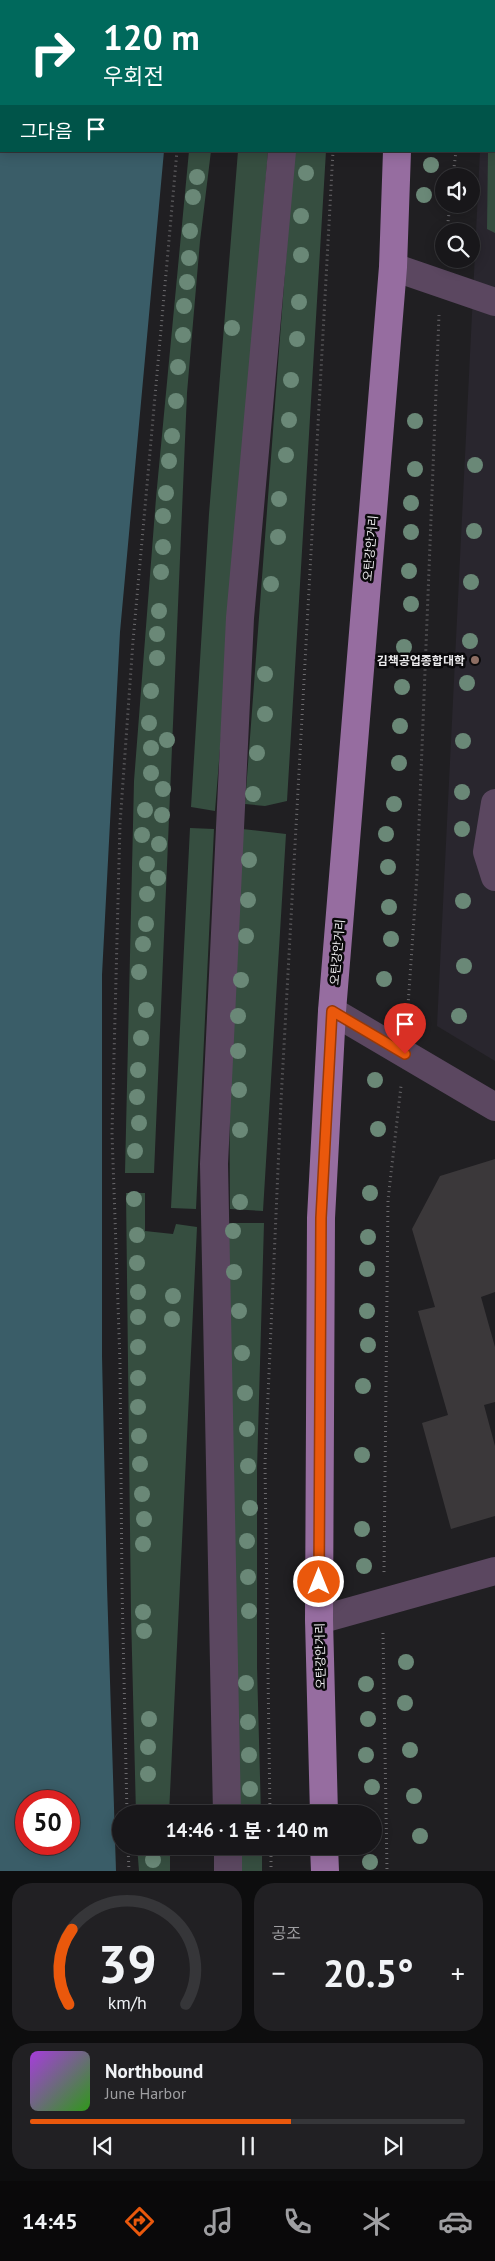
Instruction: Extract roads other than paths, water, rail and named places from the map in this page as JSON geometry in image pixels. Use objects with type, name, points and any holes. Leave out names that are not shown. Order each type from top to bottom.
[{"type":"main road","name":"오탄강안거리","points":[[324,1805],[319,1620],[321,1218],[332,1011],[393,267],[397,152]]},
{"type":"main road","points":[[324,1855],[325,1871]]},
{"type":"street","points":[[227,1805],[214,1164],[240,618],[282,152]]},
{"type":"street","points":[[393,267],[495,302]]},
{"type":"street","points":[[495,803],[487,852],[495,877]]},
{"type":"street","points":[[332,1011],[495,1107]]},
{"type":"street","points":[[319,1620],[495,1571]]},
{"type":"street","points":[[228,1855],[228,1871]]},
{"type":"water","points":[[0,152],[164,152],[120,632],[102,975],[102,1356],[114,1805],[112,1805],[112,1855],[115,1855],[116,1871],[0,1871]]},
{"type":"place","name":"김책공업종합대학","points":[[475,660]]}]
